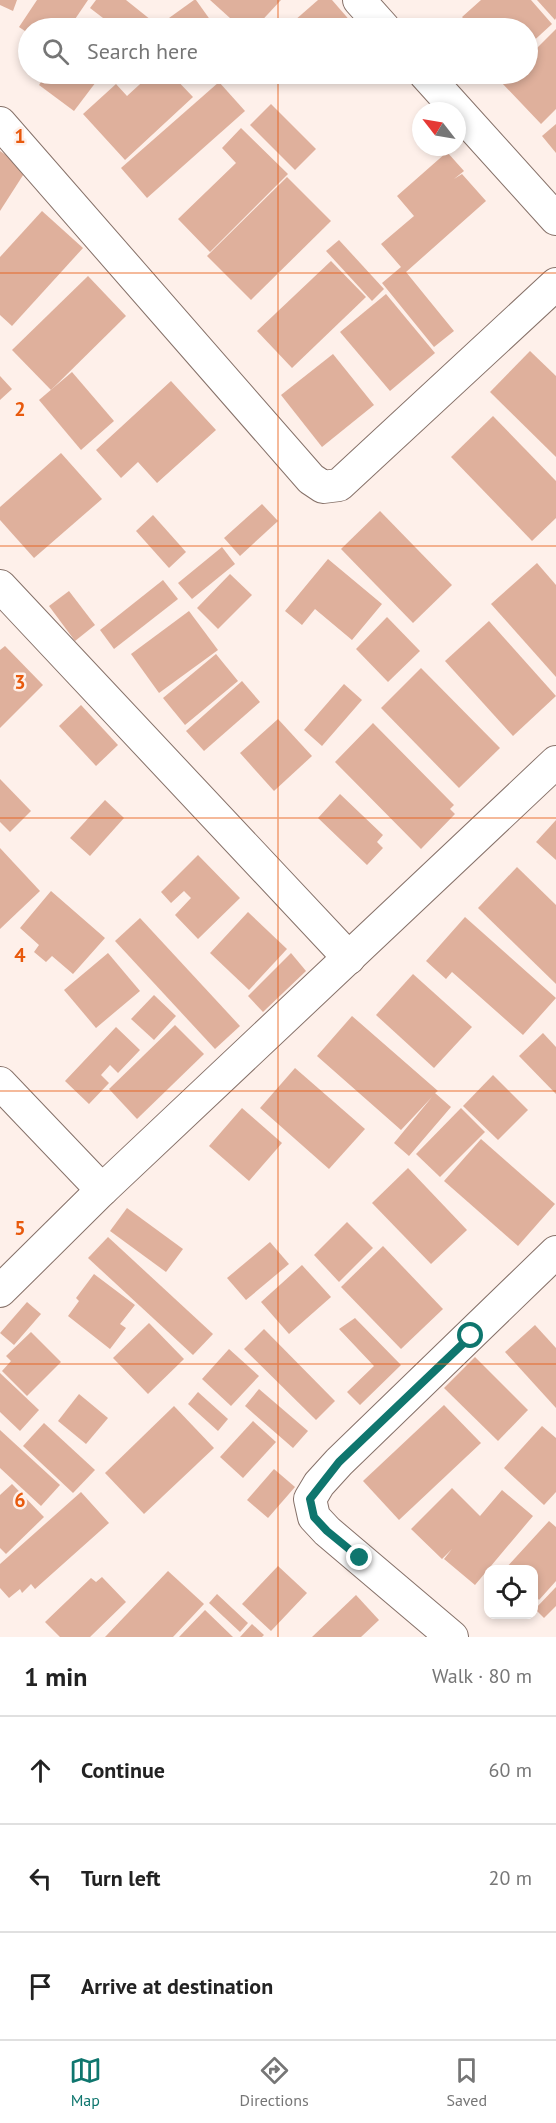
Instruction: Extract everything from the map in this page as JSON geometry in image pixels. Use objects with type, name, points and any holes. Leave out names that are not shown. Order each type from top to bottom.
[{"type":"street","points":[[359,0],[375,18]]},
{"type":"street","points":[[434,84],[556,219]]},
{"type":"street","points":[[0,123],[311,479],[323,487],[339,485],[556,284]]},
{"type":"street","points":[[0,586],[349,958]]},
{"type":"street","points":[[0,1291],[102,1190],[556,762]]},
{"type":"street","points":[[0,1083],[102,1190]]},
{"type":"street","points":[[452,1637],[327,1531],[314,1517],[310,1499],[339,1462],[556,1252]]},
{"type":"building","points":[[0,0],[17,0],[13,11],[0,5]]},
{"type":"building","points":[[37,0],[88,0],[76,18],[25,18]]},
{"type":"building","points":[[96,0],[126,0],[148,18],[103,18],[90,8]]},
{"type":"building","points":[[196,0],[209,18],[169,18]]},
{"type":"building","points":[[210,0],[281,0],[264,18],[230,18]]},
{"type":"building","points":[[318,0],[332,0],[348,18],[297,18]]},
{"type":"building","points":[[481,0],[531,0],[552,24],[538,37],[538,18],[462,17]]},
{"type":"building","points":[[537,0],[556,0],[555,20]]},
{"type":"building","points":[[556,29],[556,109],[541,124],[503,84],[538,84],[538,47]]},
{"type":"building","points":[[40,84],[94,84],[74,111]]},
{"type":"building","points":[[116,84],[127,96],[140,84],[181,84],[193,97],[125,160],[83,114]]},
{"type":"building","points":[[217,84],[221,84],[245,111],[147,198],[121,168]]},
{"type":"building","points":[[271,104],[316,149],[295,170],[250,125]]},
{"type":"building","points":[[556,124],[556,153],[542,136]]},
{"type":"building","points":[[241,128],[288,174],[210,252],[178,219],[236,163],[222,148]]},
{"type":"building","points":[[0,151],[27,169],[0,211]]},
{"type":"building","points":[[442,156],[451,156],[464,171],[454,179],[462,174],[486,201],[406,272],[454,331],[434,347],[382,283],[401,267],[381,244],[414,216],[397,196]]},
{"type":"building","points":[[287,177],[331,221],[251,300],[207,256]]},
{"type":"building","points":[[42,211],[83,248],[12,326],[0,315],[0,257]]},
{"type":"building","points":[[339,240],[384,289],[372,301],[326,251]]},
{"type":"building","points":[[331,261],[366,297],[292,368],[257,331]]},
{"type":"building","points":[[88,276],[126,316],[51,390],[12,350]]},
{"type":"building","points":[[386,294],[435,353],[390,391],[340,332]]},
{"type":"building","points":[[530,351],[556,376],[556,457],[490,392]]},
{"type":"building","points":[[333,354],[374,405],[322,447],[281,395]]},
{"type":"building","points":[[72,372],[114,421],[81,450],[39,400]]},
{"type":"building","points":[[0,376],[12,389],[0,400]]},
{"type":"building","points":[[171,381],[216,430],[157,483],[138,462],[121,478],[96,450]]},
{"type":"building","points":[[493,416],[556,481],[556,518],[532,541],[451,457]]},
{"type":"building","points":[[61,453],[102,499],[34,558],[0,520],[0,507]]},
{"type":"building","points":[[262,504],[278,521],[240,556],[224,538]]},
{"type":"building","points":[[380,511],[452,585],[413,623],[341,549]]},
{"type":"building","points":[[153,515],[186,552],[169,568],[136,531]]},
{"type":"building","points":[[222,547],[235,564],[192,599],[178,583]]},
{"type":"building","points":[[328,559],[382,604],[352,640],[315,609],[302,625],[285,611]]},
{"type":"building","points":[[537,563],[556,585],[556,677],[491,604]]},
{"type":"building","points":[[230,574],[252,595],[218,629],[197,608]]},
{"type":"building","points":[[163,580],[178,599],[114,649],[100,630]]},
{"type":"building","points":[[69,591],[95,625],[75,641],[49,606]]},
{"type":"building","points":[[189,611],[218,650],[159,693],[131,654]]},
{"type":"building","points":[[387,617],[420,651],[388,682],[356,649]]},
{"type":"building","points":[[489,621],[556,696],[513,736],[445,661]]},
{"type":"building","points":[[5,646],[43,685],[0,728],[0,650]]},
{"type":"building","points":[[216,654],[238,681],[185,725],[163,698]]},
{"type":"building","points":[[421,668],[500,748],[459,788],[381,708]]},
{"type":"building","points":[[242,681],[260,702],[204,751],[186,731]]},
{"type":"building","points":[[344,684],[362,700],[322,746],[304,730]]},
{"type":"building","points":[[81,705],[118,745],[96,766],[59,726]]},
{"type":"building","points":[[278,719],[312,756],[274,791],[240,753]]},
{"type":"building","points":[[373,723],[454,805],[450,809],[455,814],[421,849],[335,762]]},
{"type":"building","points":[[0,779],[31,811],[10,832],[0,822]]},
{"type":"building","points":[[340,794],[383,835],[377,842],[383,848],[367,865],[318,818]]},
{"type":"building","points":[[105,800],[124,818],[90,856],[70,838]]},
{"type":"building","points":[[556,820],[556,860],[536,842]]},
{"type":"building","points":[[0,848],[40,891],[0,929]]},
{"type":"building","points":[[198,855],[240,898],[198,939],[175,915],[191,898],[184,891],[171,903],[161,892]]},
{"type":"building","points":[[517,867],[556,905],[556,984],[478,908]]},
{"type":"building","points":[[51,891],[105,938],[73,974],[52,956],[46,962],[34,952],[39,945],[20,928]]},
{"type":"building","points":[[248,912],[287,949],[249,990],[210,953]]},
{"type":"building","points":[[465,917],[556,998],[523,1035],[452,972],[446,979],[426,961]]},
{"type":"building","points":[[140,918],[240,1026],[215,1049],[115,941]]},
{"type":"building","points":[[108,953],[140,991],[96,1028],[64,990]]},
{"type":"building","points":[[291,953],[306,971],[263,1012],[248,996]]},
{"type":"building","points":[[413,974],[472,1027],[434,1068],[376,1015]]},
{"type":"building","points":[[154,995],[176,1016],[154,1040],[131,1019]]},
{"type":"building","points":[[352,1016],[438,1091],[435,1093],[451,1107],[409,1156],[394,1143],[432,1097],[401,1130],[317,1056]]},
{"type":"building","points":[[175,1025],[204,1054],[137,1119],[109,1089]]},
{"type":"building","points":[[116,1027],[140,1050],[118,1073],[110,1065],[101,1075],[109,1083],[89,1104],[65,1081]]},
{"type":"building","points":[[543,1033],[556,1047],[556,1094],[519,1056]]},
{"type":"building","points":[[295,1068],[365,1129],[329,1169],[260,1108]]},
{"type":"building","points":[[493,1075],[528,1110],[498,1140],[463,1106]]},
{"type":"building","points":[[242,1108],[282,1143],[249,1181],[209,1146]]},
{"type":"building","points":[[461,1108],[485,1132],[440,1177],[416,1154]]},
{"type":"building","points":[[481,1139],[555,1204],[518,1246],[444,1181]]},
{"type":"building","points":[[408,1168],[467,1230],[431,1264],[372,1203]]},
{"type":"building","points":[[127,1208],[183,1249],[166,1272],[110,1231]]},
{"type":"building","points":[[347,1222],[373,1248],[339,1282],[314,1255]]},
{"type":"building","points":[[108,1237],[213,1334],[193,1355],[88,1258]]},
{"type":"building","points":[[270,1242],[289,1264],[246,1300],[227,1278]]},
{"type":"building","points":[[383,1246],[443,1309],[401,1349],[341,1287]]},
{"type":"building","points":[[302,1265],[331,1297],[289,1334],[261,1302]]},
{"type":"building","points":[[94,1274],[135,1305],[120,1324],[126,1328],[110,1349],[68,1316],[79,1301],[76,1298]]},
{"type":"building","points":[[27,1302],[41,1314],[14,1345],[0,1333]]},
{"type":"building","points":[[355,1318],[401,1365],[360,1405],[347,1392],[374,1366],[339,1329]]},
{"type":"building","points":[[149,1323],[184,1359],[148,1394],[113,1358]]},
{"type":"building","points":[[535,1325],[556,1348],[556,1408],[505,1352]]},
{"type":"building","points":[[264,1329],[335,1401],[316,1420],[244,1349]]},
{"type":"building","points":[[31,1332],[61,1362],[27,1396],[2,1371],[11,1361],[6,1356]]},
{"type":"building","points":[[229,1349],[259,1376],[231,1406],[202,1379]]},
{"type":"building","points":[[475,1357],[528,1410],[498,1441],[444,1388]]},
{"type":"building","points":[[0,1373],[39,1410],[20,1431],[0,1412]]},
{"type":"building","points":[[259,1389],[308,1431],[293,1448],[245,1406]]},
{"type":"building","points":[[198,1392],[228,1419],[218,1431],[188,1404]]},
{"type":"building","points":[[79,1394],[108,1418],[86,1444],[58,1421]]},
{"type":"building","points":[[444,1405],[481,1443],[399,1520],[363,1481]]},
{"type":"building","points":[[174,1406],[214,1448],[144,1514],[105,1473]]},
{"type":"building","points":[[253,1421],[276,1442],[243,1478],[220,1457]]},
{"type":"building","points":[[44,1423],[95,1470],[73,1493],[23,1446]]},
{"type":"building","points":[[542,1426],[556,1438],[556,1492],[544,1505],[504,1468]]},
{"type":"building","points":[[0,1430],[60,1485],[41,1506],[0,1468]]},
{"type":"building","points":[[274,1469],[295,1487],[268,1518],[247,1500]]},
{"type":"building","points":[[12,1484],[44,1517],[6,1554],[0,1548],[0,1495]]},
{"type":"building","points":[[452,1488],[480,1516],[502,1490],[533,1516],[492,1565],[484,1565],[484,1574],[475,1585],[444,1559],[452,1549],[442,1559],[411,1529]]},
{"type":"building","points":[[81,1492],[109,1523],[35,1589],[31,1584],[22,1593],[20,1589],[9,1598],[0,1588],[0,1564]]},
{"type":"building","points":[[549,1521],[556,1527],[556,1581],[539,1600],[538,1565],[509,1565]]},
{"type":"building","points":[[278,1566],[307,1593],[271,1631],[242,1604]]},
{"type":"building","points":[[168,1571],[204,1604],[173,1637],[105,1637]]},
{"type":"building","points":[[102,1577],[126,1602],[90,1637],[60,1637],[45,1622],[91,1578],[96,1582]]},
{"type":"building","points":[[556,1587],[556,1606],[544,1618],[538,1612],[538,1606]]},
{"type":"building","points":[[217,1594],[248,1623],[240,1632],[209,1603]]},
{"type":"building","points":[[356,1595],[379,1620],[361,1637],[312,1637]]},
{"type":"building","points":[[205,1610],[233,1637],[179,1637]]},
{"type":"building","points":[[252,1624],[264,1635],[262,1637],[240,1637]]},
{"type":"route","points":[[360,1558],[327,1531],[314,1517],[310,1499],[339,1462],[471,1336]]}]
